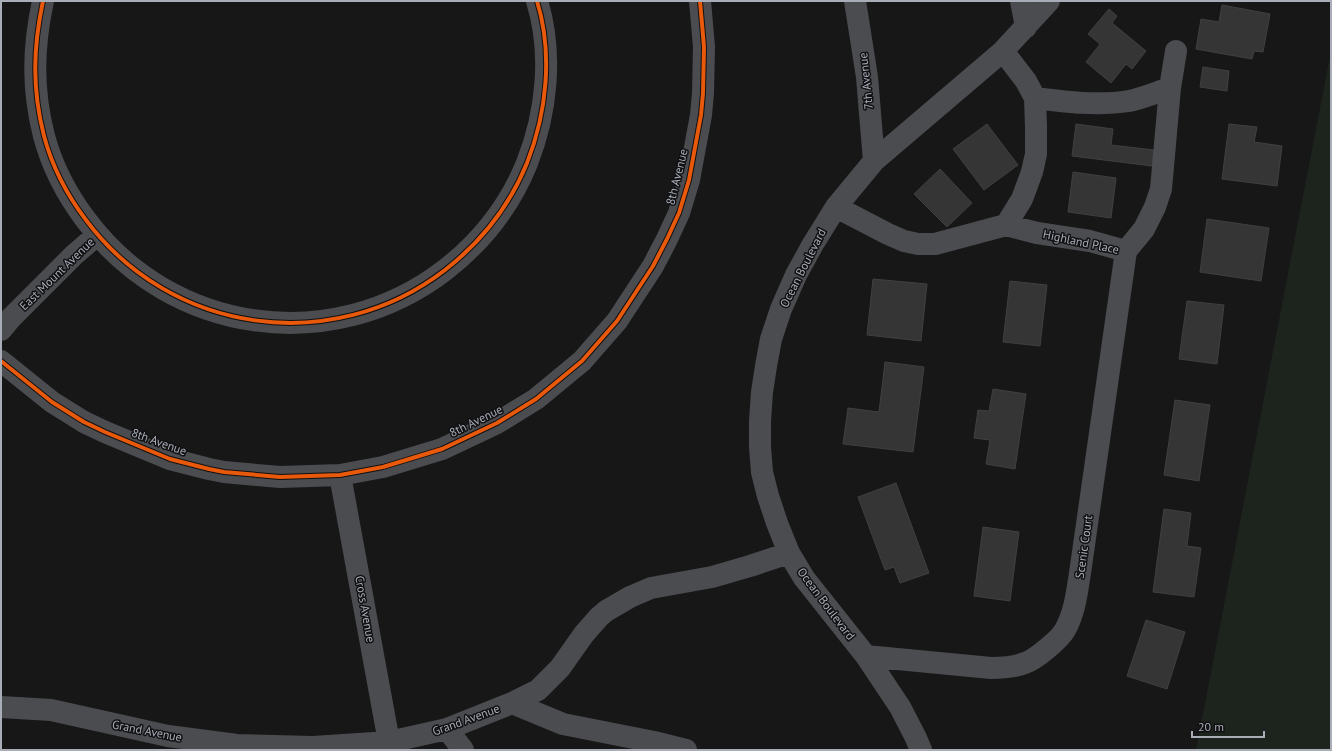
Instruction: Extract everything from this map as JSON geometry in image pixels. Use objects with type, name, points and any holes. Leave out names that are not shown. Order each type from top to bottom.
[{"type":"street","points":[[43,1],[37,28],[34,64],[36,102],[44,138],[57,173],[75,205],[97,235],[123,261],[159,287],[185,301],[220,314],[256,321],[292,324],[329,320],[365,312],[400,299],[431,281],[460,258],[484,234],[505,206],[521,177],[534,145],[542,112],[546,78],[545,44],[540,10],[537,1]]},
{"type":"street","name":"8th Avenue","points":[[1,361],[52,402],[84,422],[170,459],[224,472],[280,477],[340,476],[383,467],[442,448],[498,423],[536,399],[582,361],[617,321],[653,266],[667,239],[678,213],[689,180],[701,115],[704,47],[700,1]]},
{"type":"street","name":"7th Avenue","points":[[855,1],[867,77],[874,161]]},
{"type":"street","points":[[1020,1],[1026,27]]},
{"type":"street","name":"Ocean Boulevard","points":[[921,750],[900,707],[866,656],[804,578],[789,553],[768,496],[762,472],[760,421],[762,392],[771,339],[781,309],[796,275],[836,207],[874,161],[1003,51],[1048,1]]},
{"type":"street","points":[[1003,51],[1026,81],[1035,98],[1036,154],[1032,172],[1022,199],[1006,225]]},
{"type":"street","name":"Highland Place","points":[[836,207],[904,241],[918,244],[935,244],[1006,225],[1037,233],[1090,241],[1126,251],[1144,229],[1155,207],[1161,189],[1170,88],[1176,51]]},
{"type":"street","points":[[1035,98],[1076,103],[1117,102],[1131,100],[1170,88]]},
{"type":"street","name":"East Mount Avenue","points":[[1,330],[11,318],[74,255],[97,235]]},
{"type":"street","name":"Scenic Court","points":[[866,656],[1001,668],[1026,663],[1046,650],[1065,632],[1076,601],[1126,251]]},
{"type":"street","name":"Cross Avenue","points":[[340,476],[389,742]]},
{"type":"street","name":"Grand Avenue","points":[[1,707],[51,710],[168,736],[237,745],[313,747],[389,742],[447,729],[512,703],[538,690],[560,668],[584,634],[599,617],[630,596],[651,588],[712,576],[750,566],[789,553]]},
{"type":"street","points":[[512,703],[563,724],[654,742],[686,750]]},
{"type":"street","points":[[447,729],[464,750]]},
{"type":"shaded area","points":[[1331,51],[1331,750],[1196,750]]},
{"type":"building","points":[[1222,5],[1270,14],[1263,52],[1254,51],[1252,59],[1196,49],[1201,19],[1219,22]]},
{"type":"building","points":[[1109,9],[1117,16],[1112,23],[1146,51],[1132,69],[1126,64],[1111,83],[1086,62],[1100,44],[1088,34]]},
{"type":"building","points":[[1203,67],[1229,71],[1227,91],[1200,87]]},
{"type":"building","points":[[987,124],[1018,165],[984,190],[953,149]]},
{"type":"building","points":[[1076,124],[1113,129],[1111,145],[1154,150],[1152,166],[1072,156]]},
{"type":"building","points":[[1229,124],[1257,127],[1254,142],[1282,146],[1277,186],[1222,179]]},
{"type":"building","points":[[940,169],[972,203],[947,227],[914,194]]},
{"type":"building","points":[[1073,172],[1116,178],[1111,218],[1068,212]]},
{"type":"building","points":[[1207,219],[1269,228],[1261,281],[1200,272]]},
{"type":"building","points":[[873,279],[927,284],[921,341],[867,335]]},
{"type":"building","points":[[1010,281],[1047,285],[1040,346],[1003,342]]},
{"type":"building","points":[[1187,301],[1224,305],[1217,364],[1179,359]]},
{"type":"building","points":[[885,362],[924,367],[913,452],[843,444],[848,408],[879,412]]},
{"type":"building","points":[[993,389],[1026,394],[1015,469],[986,464],[990,440],[974,438],[978,410],[989,411]]},
{"type":"building","points":[[1175,400],[1210,405],[1199,481],[1164,475]]},
{"type":"building","points":[[896,483],[929,573],[900,583],[894,567],[885,570],[858,497]]},
{"type":"building","points":[[1164,509],[1191,513],[1187,546],[1201,548],[1194,597],[1153,592]]},
{"type":"building","points":[[983,527],[1019,532],[1010,601],[974,596]]},
{"type":"building","points":[[1146,620],[1185,632],[1167,689],[1127,676]]},
{"type":"cycle path","points":[[43,1],[37,35],[35,68],[37,102],[40,119],[47,147],[56,169],[66,190],[86,220],[121,258],[162,288],[207,309],[255,320],[304,322],[353,315],[401,298],[445,270],[471,247],[493,222],[512,194],[527,163],[534,144],[543,103],[546,82],[545,41],[537,1]]},
{"type":"cycle path","points":[[1,361],[52,402],[84,422],[170,459],[224,472],[280,477],[340,475],[383,467],[442,449],[497,423],[536,399],[582,361],[617,321],[653,266],[667,239],[679,213],[689,180],[701,115],[704,47],[700,1]]}]
